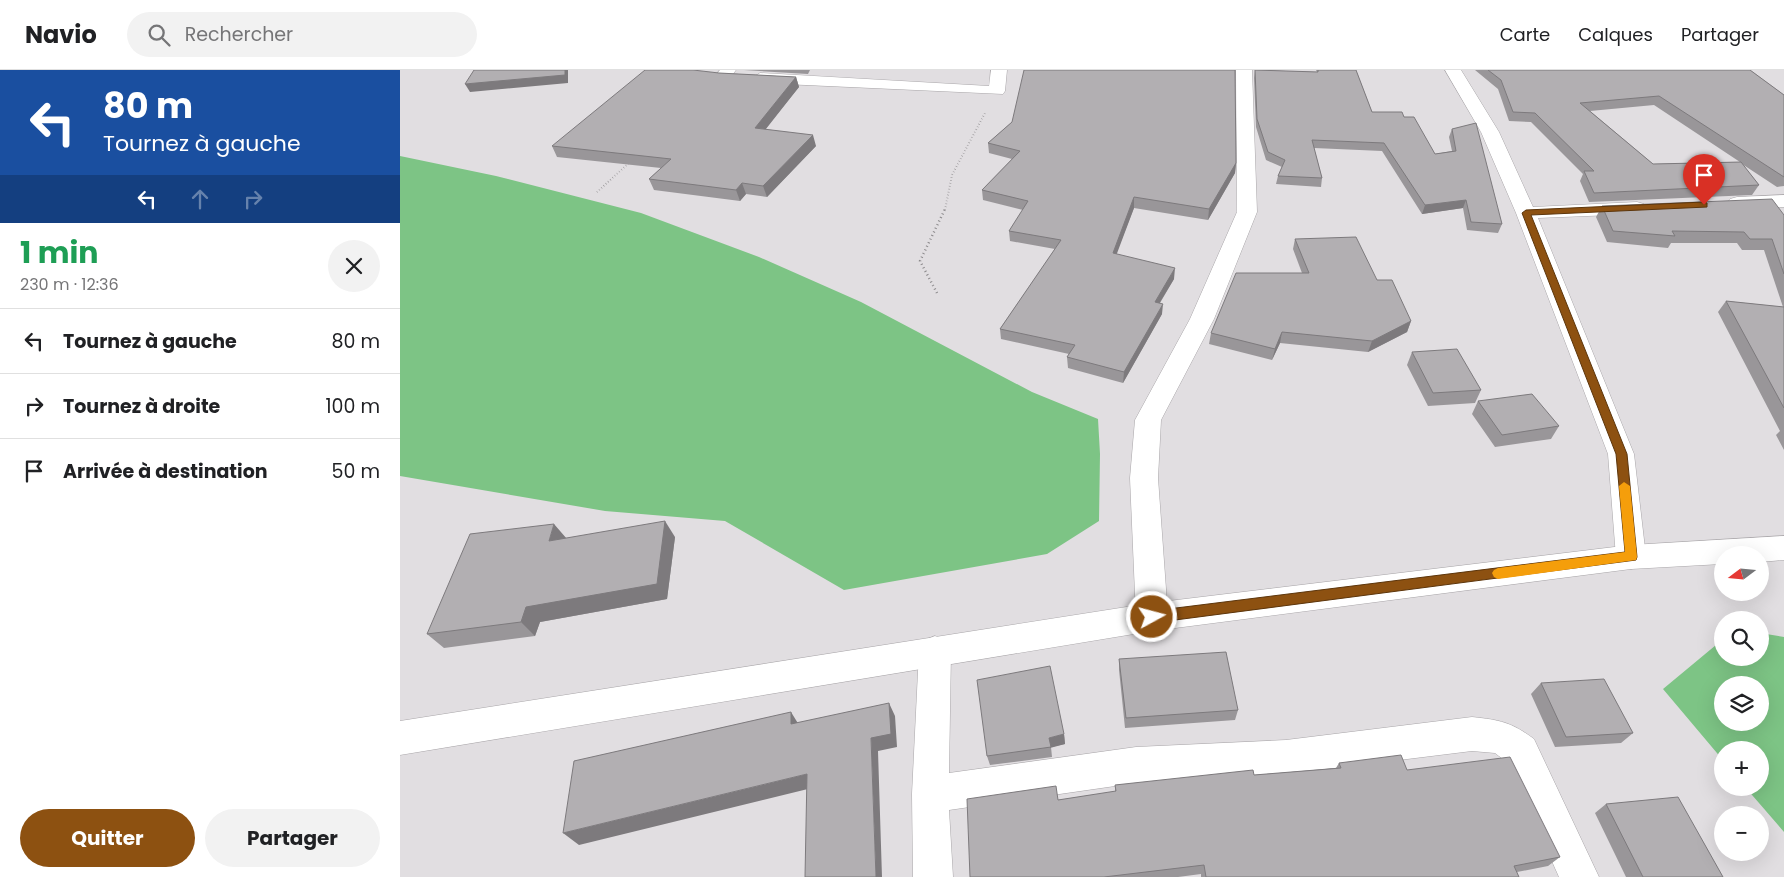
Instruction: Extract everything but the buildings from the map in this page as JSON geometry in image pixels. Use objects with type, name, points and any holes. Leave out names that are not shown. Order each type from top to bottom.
[{"type":"street","points":[[703,74],[725,73],[997,91],[999,70]]},
{"type":"street","points":[[1152,617],[1144,478],[1148,420],[1202,320],[1247,212],[1247,118],[1244,70]]},
{"type":"street","points":[[1453,70],[1490,132],[1526,213],[1621,454],[1631,557]]},
{"type":"street","points":[[1714,204],[1784,201]]},
{"type":"street","points":[[1526,213],[1655,207]]},
{"type":"street","points":[[400,738],[1152,617],[1631,557],[1784,548]]},
{"type":"street","points":[[933,877],[930,794],[935,651]]},
{"type":"street","points":[[930,794],[1136,766],[1286,757],[1472,734],[1502,736],[1521,751],[1579,877]]},
{"type":"path","points":[[937,293],[920,261],[944,213],[952,175],[997,91]]},
{"type":"path","points":[[597,192],[632,160]]},
{"type":"green space","points":[[400,156],[496,176],[641,213],[759,257],[861,302],[1032,392],[1098,419],[1100,454],[1099,521],[1047,554],[844,590],[725,521],[605,511],[400,476]]},
{"type":"green space","points":[[1769,634],[1784,637],[1784,832],[1769,815],[1769,806],[1762,806],[1753,796],[1769,796],[1769,741],[1714,741],[1714,750],[1663,689],[1714,647],[1714,666],[1769,666]]},
{"type":"slow traffic","points":[[1498,573],[1631,557],[1624,486]]},
{"type":"route","points":[[1152,617],[1631,557],[1621,454],[1526,213],[1704,205]]}]
